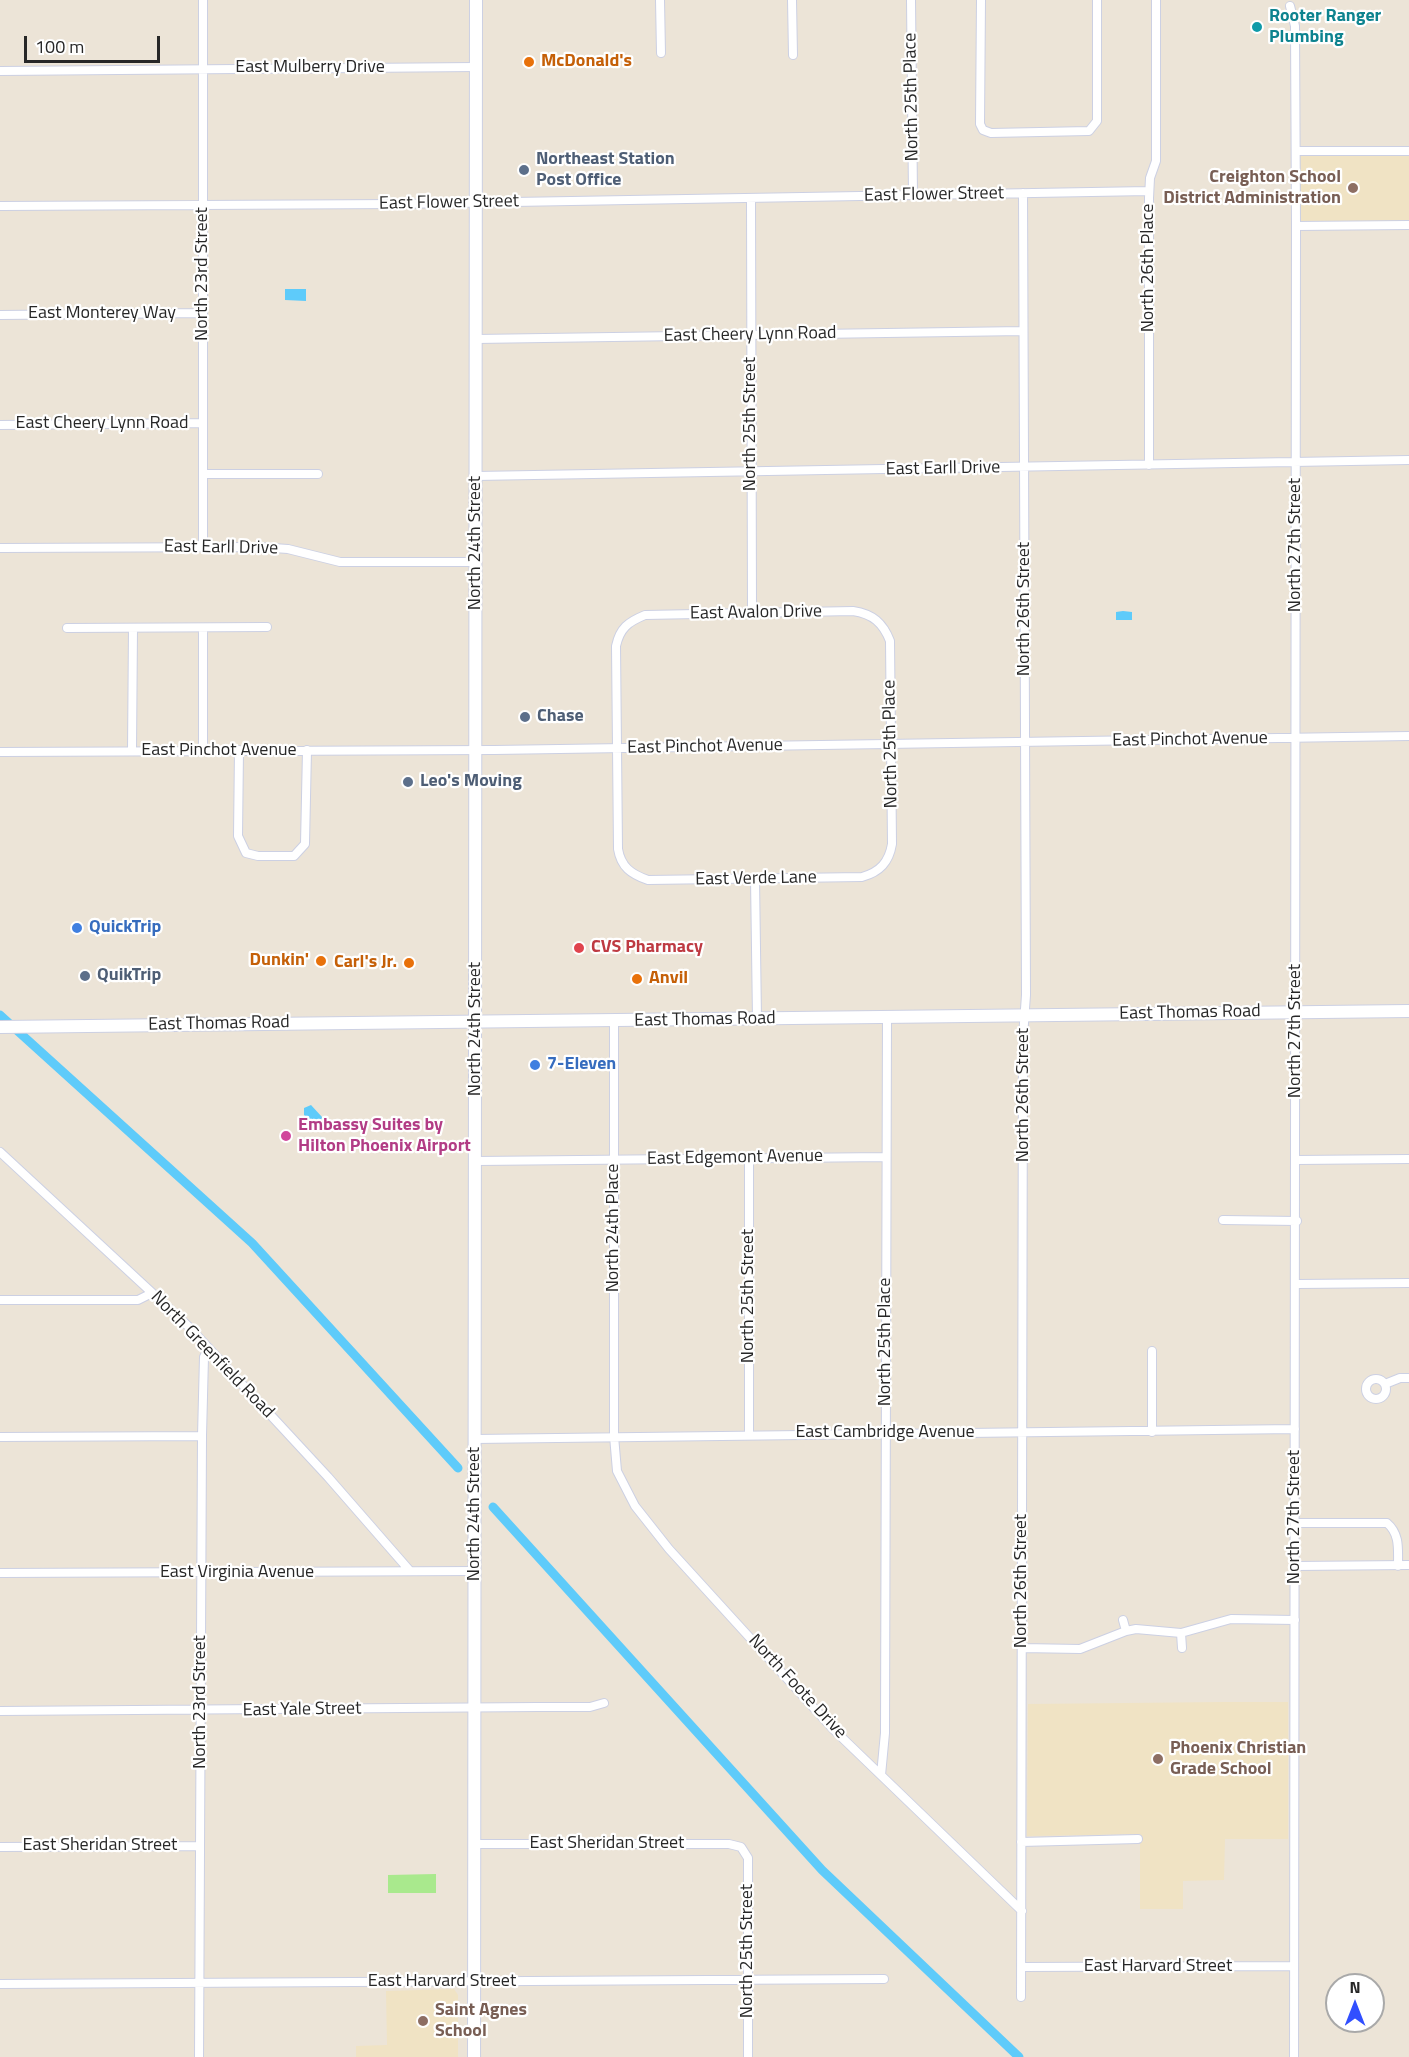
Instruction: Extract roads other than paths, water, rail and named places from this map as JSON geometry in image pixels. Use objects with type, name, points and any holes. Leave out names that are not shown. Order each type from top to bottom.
[{"type":"main road","name":"North 24th Street","points":[[474,2057],[477,1161],[476,0]]},
{"type":"main road","name":"East Thomas Road","points":[[0,1027],[1409,1011]]},
{"type":"street","name":"North 23rd Street","points":[[203,0],[203,547]]},
{"type":"street","points":[[660,0],[661,53]]},
{"type":"street","points":[[792,0],[793,55]]},
{"type":"street","name":"North 25th Place","points":[[911,0],[913,195]]},
{"type":"street","points":[[981,0],[980,124],[983,130],[992,134],[1089,131],[1094,128],[1097,121],[1097,0]]},
{"type":"street","name":"North 26th Place","points":[[1149,465],[1149,191],[1156,161],[1155,0]]},
{"type":"street","name":"North 27th Street","points":[[1290,6],[1295,26],[1296,151],[1297,1284],[1294,2057]]},
{"type":"street","name":"East Mulberry Drive","points":[[0,71],[476,67]]},
{"type":"street","points":[[1296,151],[1409,151]]},
{"type":"street","name":"East Flower Street","points":[[0,206],[476,203],[1149,191]]},
{"type":"street","name":"North 26th Street","points":[[1021,1997],[1026,743],[1023,193]]},
{"type":"street","name":"North 25th Street","points":[[751,199],[752,613]]},
{"type":"street","points":[[1296,226],[1409,225]]},
{"type":"street","name":"East Monterey Way","points":[[0,315],[203,313]]},
{"type":"street","name":"East Cheery Lynn Road","points":[[476,339],[1023,331]]},
{"type":"street","name":"East Cheery Lynn Road","points":[[0,425],[203,423]]},
{"type":"street","name":"East Earll Drive","points":[[476,476],[1409,460]]},
{"type":"street","points":[[203,474],[318,474]]},
{"type":"street","name":"East Earll Drive","points":[[0,548],[278,547],[353,563],[477,562]]},
{"type":"street","name":"East Avalon Drive","points":[[616,747],[616,646],[618,637],[630,622],[645,615],[853,611],[863,612],[881,623]]},
{"type":"street","name":"North 25th Place","points":[[881,623],[890,641],[892,844],[890,856],[884,865]]},
{"type":"street","points":[[67,628],[267,627]]},
{"type":"street","points":[[132,751],[133,628]]},
{"type":"street","points":[[203,628],[203,751]]},
{"type":"street","name":"East Pinchot Avenue","points":[[0,752],[477,750],[1026,743],[1409,735]]},
{"type":"street","name":"East Verde Lane","points":[[616,747],[620,860],[627,870],[648,880],[861,877],[884,865]]},
{"type":"street","points":[[239,750],[238,836],[246,853],[258,856],[294,856],[305,844],[307,750]]},
{"type":"street","points":[[755,878],[757,1019]]},
{"type":"street","name":"North 25th Place","points":[[881,1775],[885,1733],[887,1017]]},
{"type":"street","name":"North 24th Place","points":[[614,1021],[614,1436]]},
{"type":"street","name":"North Greenfield Road","points":[[0,1152],[209,1348],[410,1571]]},
{"type":"street","name":"East Edgemont Avenue","points":[[477,1161],[886,1157]]},
{"type":"street","name":"North 25th Street","points":[[749,1158],[749,1434]]},
{"type":"street","points":[[1296,1160],[1409,1159]]},
{"type":"street","points":[[1223,1220],[1297,1221]]},
{"type":"street","points":[[1297,1284],[1409,1283]]},
{"type":"street","points":[[0,1300],[138,1300],[152,1293]]},
{"type":"street","name":"North 23rd Street","points":[[199,2057],[202,1436],[204,1357],[209,1348]]},
{"type":"street","points":[[1152,1351],[1152,1432]]},
{"type":"street","points":[[1385,1384],[1400,1378],[1409,1378]]},
{"type":"street","name":"East Cambridge Avenue","points":[[475,1439],[749,1434],[1295,1430]]},
{"type":"street","points":[[0,1437],[202,1436]]},
{"type":"street","name":"North Foote Drive","points":[[614,1436],[617,1471],[636,1506],[649,1524],[826,1720],[1022,1911]]},
{"type":"street","points":[[1295,1523],[1387,1523],[1394,1529],[1398,1541],[1398,1566]]},
{"type":"street","points":[[1295,1566],[1409,1565]]},
{"type":"street","name":"East Virginia Avenue","points":[[0,1573],[475,1571]]},
{"type":"street","points":[[1022,1648],[1090,1647],[1126,1631],[1181,1633],[1231,1619],[1295,1620]]},
{"type":"street","points":[[1123,1620],[1126,1631]]},
{"type":"street","points":[[1181,1633],[1182,1648]]},
{"type":"street","name":"East Yale Street","points":[[0,1711],[590,1707],[604,1703]]},
{"type":"street","points":[[1021,1842],[1138,1839]]},
{"type":"street","name":"East Sheridan Street","points":[[473,1844],[729,1844],[741,1847]]},
{"type":"street","name":"East Sheridan Street","points":[[0,1847],[200,1846]]},
{"type":"street","name":"North 25th Street","points":[[741,1847],[748,1858],[748,2057]]},
{"type":"street","name":"East Harvard Street","points":[[1022,1967],[1294,1966]]},
{"type":"street","name":"East Harvard Street","points":[[0,1984],[884,1979]]},
{"type":"water","points":[[285,289],[306,289],[306,301],[285,300]]},
{"type":"water","points":[[1116,612],[1132,612],[1132,620],[1116,620]]},
{"type":"water","points":[[311,1105],[322,1117],[321,1124],[311,1122],[304,1115],[304,1108]]},
{"type":"waterway","points":[[0,1015],[252,1243],[458,1468]]},
{"type":"waterway","points":[[493,1507],[822,1870],[1019,2057]]},
{"type":"place","name":"Rooter Ranger Plumbing","points":[[1257,27]]},
{"type":"place","name":"McDonald's","points":[[529,62]]},
{"type":"place","name":"Northeast Station Post Office","points":[[524,170]]},
{"type":"place","name":"Creighton School District Administration","points":[[1353,188]]},
{"type":"place","name":"Chase","points":[[525,717]]},
{"type":"place","name":"Leo's Moving","points":[[408,782]]},
{"type":"place","name":"QuickTrip","points":[[77,928]]},
{"type":"place","name":"CVS Pharmacy","points":[[579,948]]},
{"type":"place","name":"Dunkin'","points":[[321,961]]},
{"type":"place","name":"Carl's Jr.","points":[[409,963]]},
{"type":"place","name":"QuikTrip","points":[[85,976]]},
{"type":"place","name":"Anvil","points":[[637,979]]},
{"type":"place","name":"7-Eleven","points":[[535,1065]]},
{"type":"place","name":"Embassy Suites by Hilton Phoenix Airport","points":[[286,1136]]},
{"type":"place","name":"Phoenix Christian Grade School","points":[[1158,1759]]},
{"type":"place","name":"Saint Agnes School","points":[[423,2021]]}]
